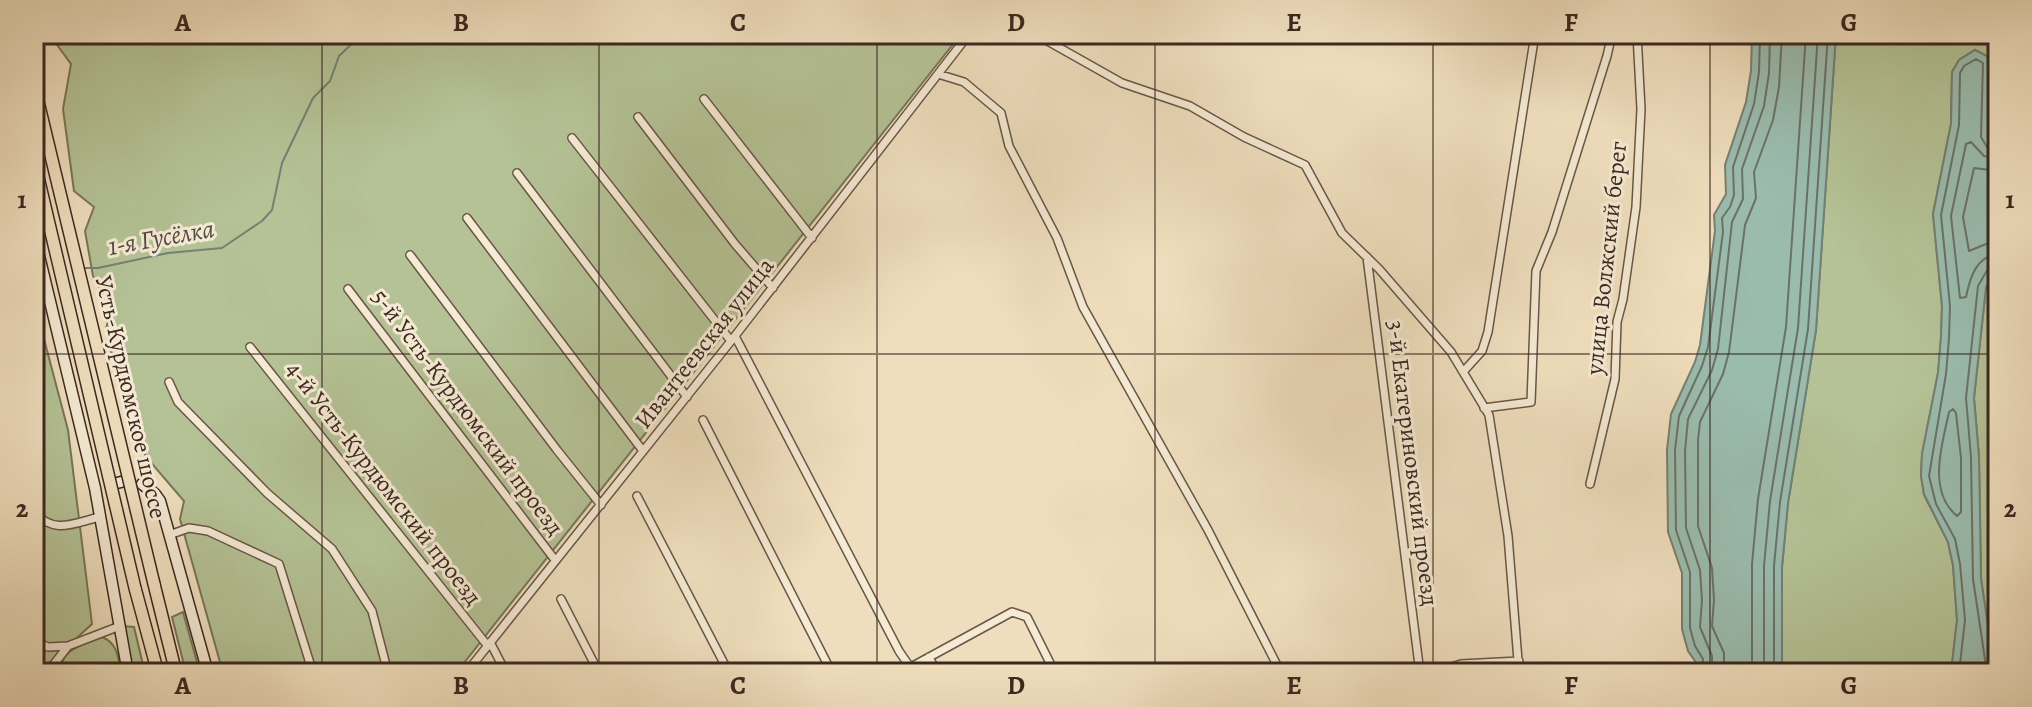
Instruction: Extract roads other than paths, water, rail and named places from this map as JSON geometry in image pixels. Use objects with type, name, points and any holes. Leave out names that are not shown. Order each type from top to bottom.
[{"type":"main road","name":"Усть-Курдюмское шоссе","points":[[34,85],[176,673]]},
{"type":"main road","name":"Усть-Курдюмское шоссе","points":[[34,160],[158,673]]},
{"type":"street","name":"Ивантеевская улица","points":[[466,673],[773,288],[969,34]]},
{"type":"street","points":[[1035,34],[1122,83],[1190,106],[1244,137],[1305,165],[1342,233],[1451,352],[1489,415],[1508,536],[1519,673]]},
{"type":"street","points":[[1463,372],[1482,351],[1488,332],[1535,34]]},
{"type":"street","points":[[1484,408],[1531,402],[1536,271],[1552,232],[1612,34]]},
{"type":"street","name":"улица Волжский берег","points":[[1590,484],[1615,379],[1617,322],[1636,207],[1641,109],[1637,34]]},
{"type":"street","points":[[938,74],[964,82],[1001,113],[1009,146],[1057,238],[1083,307],[1208,530],[1281,673]]},
{"type":"street","points":[[704,99],[812,238]]},
{"type":"street","points":[[638,117],[735,244],[773,288]]},
{"type":"street","points":[[572,138],[733,338],[910,667]]},
{"type":"street","points":[[517,173],[687,397]]},
{"type":"street","points":[[467,218],[643,451]]},
{"type":"street","points":[[34,235],[99,487],[100,517],[128,673]]},
{"type":"street","points":[[410,255],[601,505]]},
{"type":"street","name":"3-й Екатериновский проезд","points":[[1367,257],[1420,673]]},
{"type":"street","name":"5-й Усть-Курдюмский проезд","points":[[348,289],[555,560]]},
{"type":"street","name":"4-й Усть-Курдюмский проезд","points":[[250,347],[488,644],[506,673]]},
{"type":"street","points":[[169,382],[178,402],[256,482],[332,549],[372,611],[388,673]]},
{"type":"street","points":[[703,420],[832,673]]},
{"type":"street","points":[[142,484],[160,501],[208,673]]},
{"type":"street","points":[[637,496],[729,673]]},
{"type":"street","points":[[34,512],[56,527],[100,517]]},
{"type":"street","points":[[169,535],[189,528],[208,531],[279,564],[313,673]]},
{"type":"street","points":[[561,599],[599,673]]},
{"type":"street","points":[[900,673],[1012,612],[1020,612],[1027,617],[1055,673]]},
{"type":"street","points":[[34,641],[48,647],[68,646],[120,626]]},
{"type":"street","points":[[42,673],[54,664],[68,646]]},
{"type":"street","points":[[929,657],[937,673]]},
{"type":"street","points":[[1433,673],[1519,661]]},
{"type":"street","points":[[54,664],[57,673]]},
{"type":"water","points":[[1752,34],[1836,34],[1816,330],[1788,503],[1782,567],[1782,673],[1695,673],[1695,661],[1688,651],[1682,629],[1682,573],[1668,532],[1667,450],[1671,414],[1700,345],[1715,231],[1714,215],[1726,194],[1725,165],[1746,102]]},
{"type":"water","points":[[1975,50],[1989,57],[1989,135],[1994,141],[1998,136],[1998,268],[1986,287],[1974,398],[1979,457],[1981,579],[1995,673],[1951,673],[1957,620],[1953,565],[1948,542],[1924,494],[1921,476],[1941,337],[1942,306],[1933,214],[1951,124],[1952,72],[1959,60]]},
{"type":"waterway","name":"1-я Гусёлка","points":[[83,268],[98,268],[168,253],[222,248],[262,221],[272,210],[282,163],[313,98],[330,81],[339,56],[362,34]]}]
